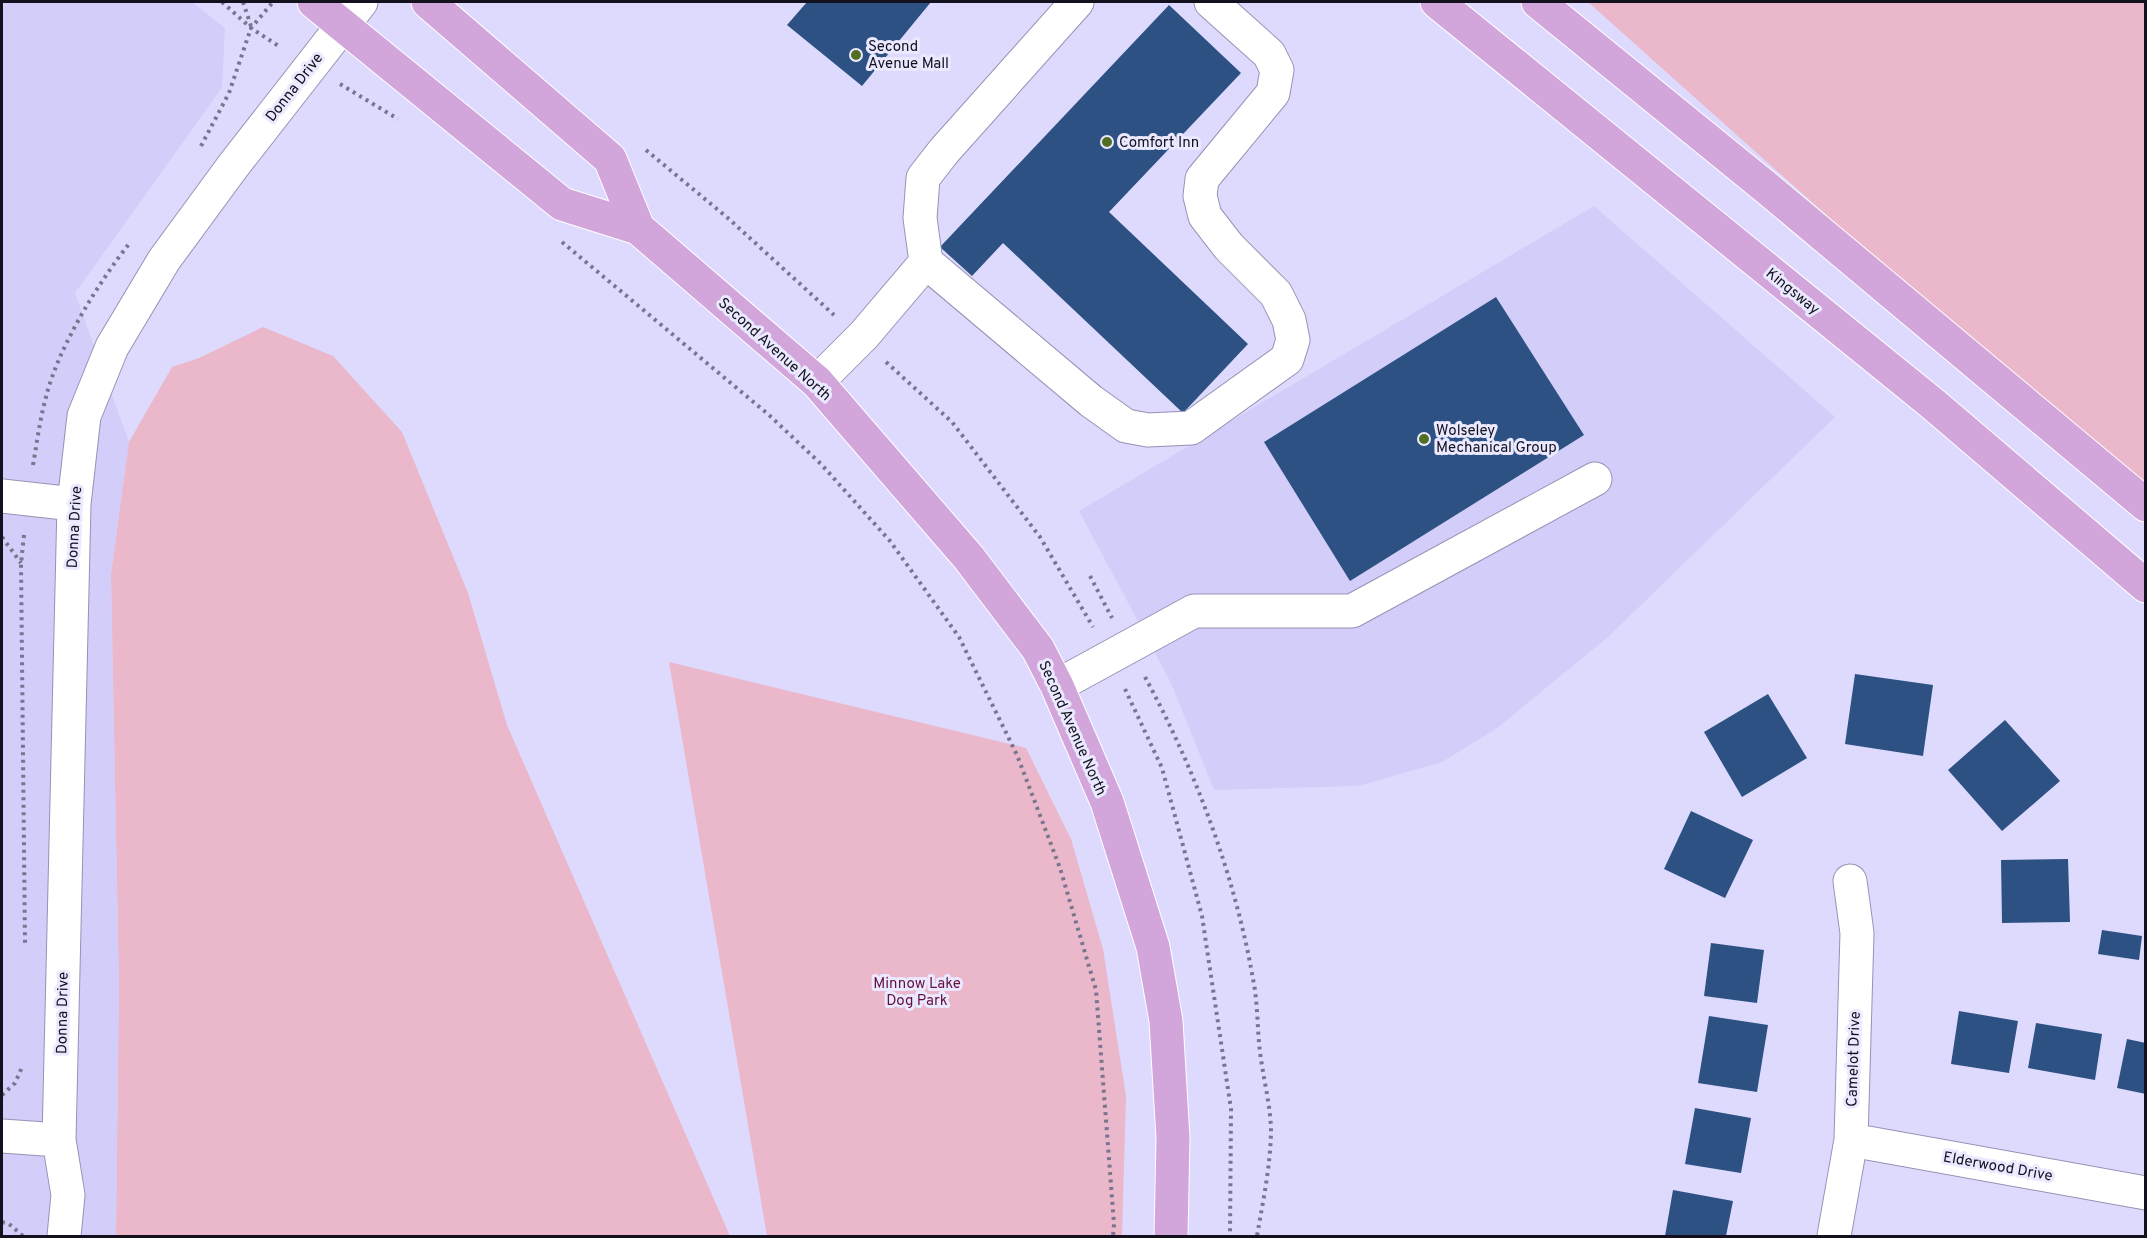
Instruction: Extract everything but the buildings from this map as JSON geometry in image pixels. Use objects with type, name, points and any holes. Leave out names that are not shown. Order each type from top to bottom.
[{"type":"main road","name":"Second Avenue North","points":[[314,2],[352,13],[562,204],[638,228],[817,382],[969,558],[1038,649],[1057,686],[1107,802],[1154,947],[1166,1022],[1173,1138],[1171,1236]]},
{"type":"main road","name":"Second Avenue North","points":[[428,2],[610,159],[638,228]]},
{"type":"main road","name":"Kingsway","points":[[1437,2],[1933,405],[2145,586]]},
{"type":"main road","points":[[1538,2],[1768,189],[2145,505]]},
{"type":"street","points":[[1077,2],[923,178],[920,218],[926,262],[1091,401],[1126,426],[1148,430],[1191,428],[1287,359],[1293,340],[1289,320],[1276,294],[1229,248],[1205,216],[1200,196],[1203,179],[1273,93],[1277,70],[1269,54],[1211,2]]},
{"type":"street","name":"Donna Drive","points":[[64,1236],[68,1195],[59,1140],[74,504],[84,416],[112,347],[164,260],[233,166],[352,13]]},
{"type":"street","points":[[817,382],[864,335],[926,262]]},
{"type":"street","points":[[1057,686],[1194,611],[1352,611],[1595,479]]},
{"type":"street","points":[[2,496],[74,504]]},
{"type":"street","name":"Camelot Drive","points":[[1834,1236],[1851,1140],[1857,933],[1851,881]]},
{"type":"street","points":[[2,1136],[59,1140]]},
{"type":"street","name":"Elderwood Drive","points":[[1851,1140],[2145,1193]]},
{"type":"path","points":[[243,2],[251,28]]},
{"type":"path","points":[[553,235],[769,415],[821,464],[890,541],[959,638],[1017,754],[1060,868],[1096,990],[1114,1224],[1113,1236]]},
{"type":"path","points":[[2,537],[21,564]]},
{"type":"path","points":[[1090,576],[1159,703],[1198,792],[1230,879],[1254,980],[1260,1050],[1271,1128],[1265,1191],[1257,1236]]},
{"type":"path","points":[[2,1222],[9,1224],[23,1236]]},
{"type":"shaded area","points":[[2,2],[192,2],[225,28],[222,88],[75,293],[129,442],[111,574],[119,985],[116,1236],[2,1236]]},
{"type":"shaded area","points":[[1594,206],[1835,417],[1608,637],[1496,729],[1442,762],[1358,786],[1214,790],[1171,683],[1079,511]]},
{"type":"green space","points":[[1588,2],[2145,2],[2145,500]]},
{"type":"green space","points":[[263,327],[333,356],[402,432],[468,593],[507,725],[730,1236],[116,1236],[119,985],[111,574],[129,442],[172,367],[199,358]]},
{"type":"green space","name":"Minnow Lake Dog Park","points":[[669,662],[1026,748],[1071,839],[1103,949],[1126,1096],[1122,1236],[767,1236]]},
{"type":"place","name":"Second Avenue Mall","points":[[856,55]]},
{"type":"place","name":"Comfort Inn","points":[[1107,142]]},
{"type":"place","name":"Wolseley Mechanical Group","points":[[1424,439]]}]
